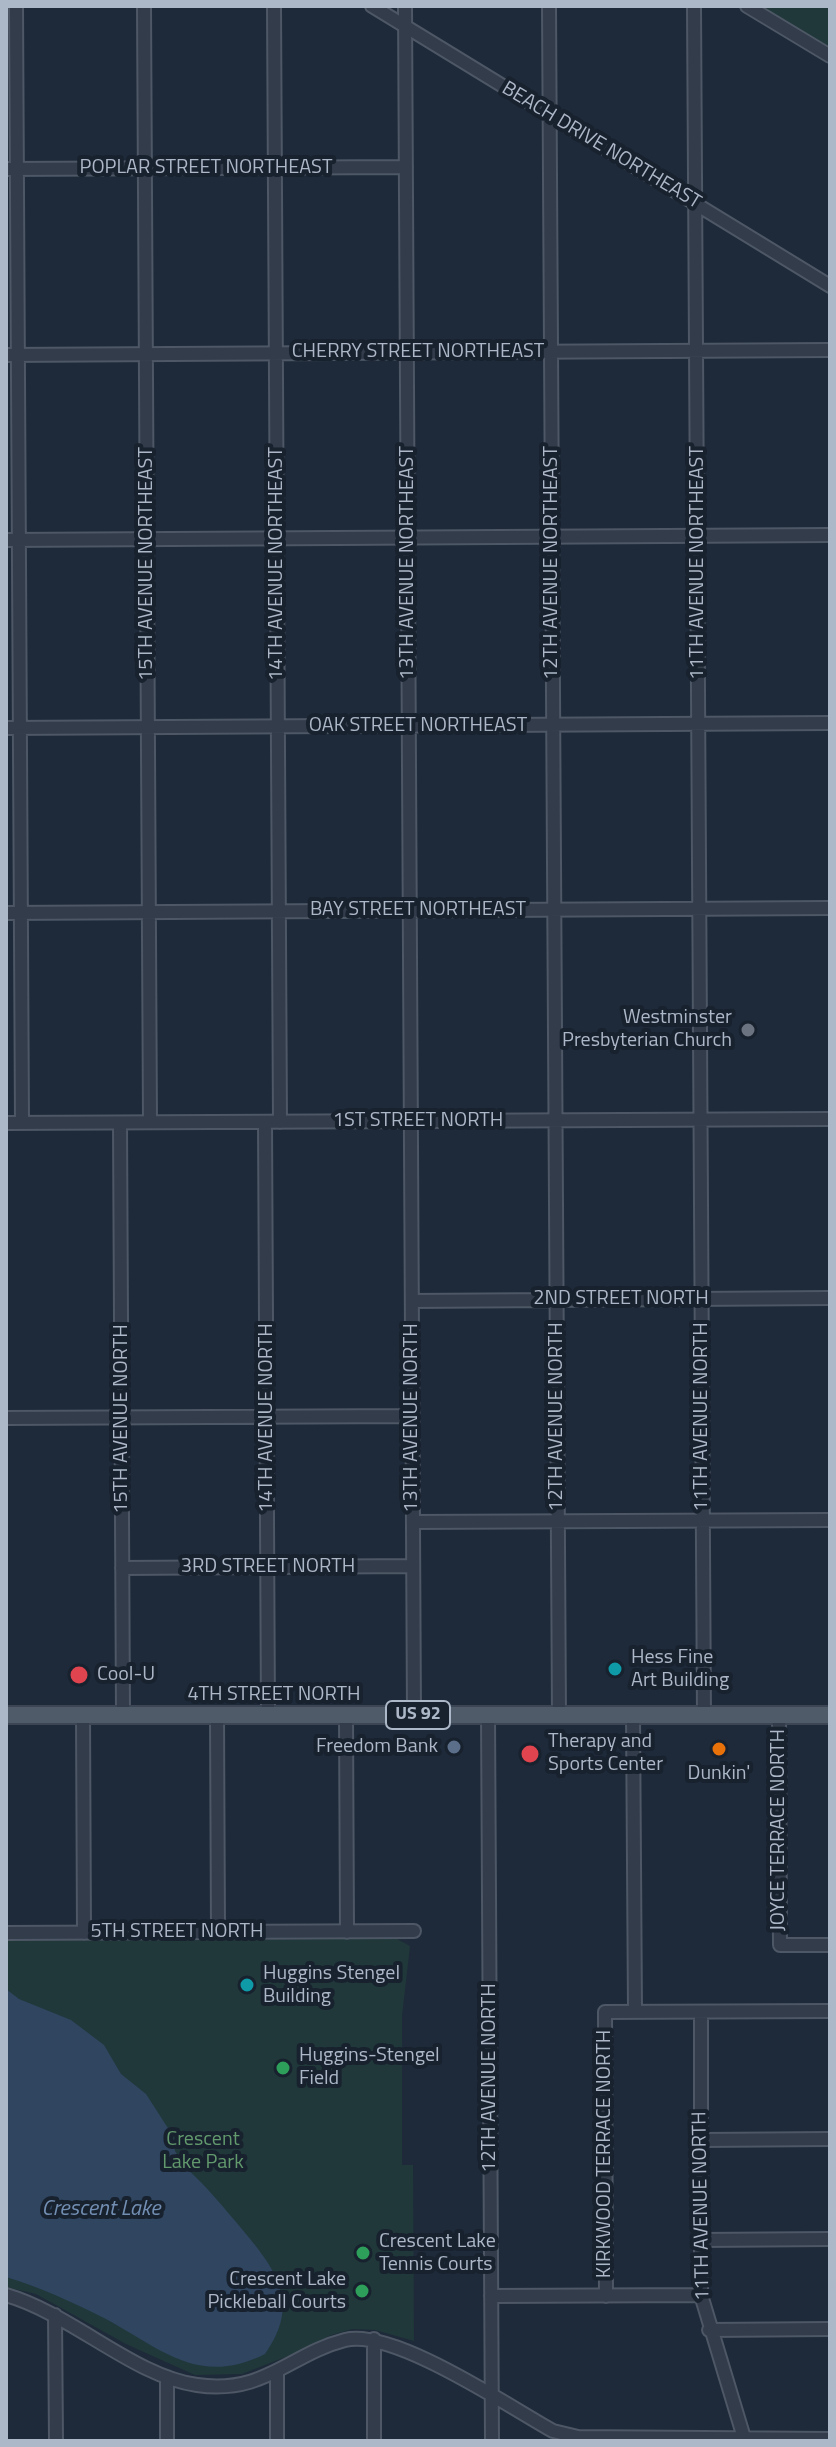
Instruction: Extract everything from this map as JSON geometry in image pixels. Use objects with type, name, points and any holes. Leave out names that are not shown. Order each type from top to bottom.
[{"type":"main road","name":"4TH STREET NORTH","points":[[6,1715],[830,1715]]},
{"type":"street","points":[[16,6],[11,169],[13,728],[21,913],[22,1123]]},
{"type":"street","name":"15TH AVENUE NORTHEAST","points":[[144,6],[150,1122]]},
{"type":"street","name":"14TH AVENUE NORTHEAST","points":[[274,6],[280,1122]]},
{"type":"street","name":"BEACH DRIVE NORTHEAST","points":[[372,6],[830,286]]},
{"type":"street","name":"13TH AVENUE NORTHEAST","points":[[405,6],[411,1121]]},
{"type":"street","name":"12TH AVENUE NORTHEAST","points":[[549,6],[555,1120]]},
{"type":"street","name":"11TH AVENUE NORTHEAST","points":[[694,6],[700,1119]]},
{"type":"street","points":[[747,6],[830,56]]},
{"type":"street","name":"POPLAR STREET NORTHEAST","points":[[11,169],[406,167]]},
{"type":"street","name":"CHERRY STREET NORTHEAST","points":[[12,355],[830,350]]},
{"type":"street","points":[[12,540],[830,535]]},
{"type":"street","name":"OAK STREET NORTHEAST","points":[[13,728],[830,723]]},
{"type":"street","name":"BAY STREET NORTHEAST","points":[[6,913],[830,908]]},
{"type":"street","name":"11TH AVENUE NORTH","points":[[700,1119],[704,1715]]},
{"type":"street","name":"1ST STREET NORTH","points":[[6,1123],[830,1119]]},
{"type":"street","name":"12TH AVENUE NORTH","points":[[555,1120],[559,1715]]},
{"type":"street","name":"13TH AVENUE NORTH","points":[[411,1121],[414,1715]]},
{"type":"street","name":"14TH AVENUE NORTH","points":[[265,1122],[268,1715]]},
{"type":"street","name":"15TH AVENUE NORTH","points":[[120,1123],[123,1715]]},
{"type":"street","name":"2ND STREET NORTH","points":[[412,1301],[830,1298]]},
{"type":"street","points":[[6,1418],[412,1416]]},
{"type":"street","points":[[413,1522],[830,1520]]},
{"type":"street","name":"3RD STREET NORTH","points":[[122,1568],[413,1566]]},
{"type":"street","points":[[83,1715],[84,1933]]},
{"type":"street","points":[[217,1715],[218,1932]]},
{"type":"street","points":[[346,1715],[347,1932]]},
{"type":"street","name":"12TH AVENUE NORTH","points":[[488,1715],[492,2441]]},
{"type":"street","points":[[633,1715],[635,2012],[830,2011]]},
{"type":"street","name":"JOYCE TERRACE NORTH","points":[[779,1715],[780,1945],[830,1945]]},
{"type":"street","name":"5TH STREET NORTH","points":[[6,1933],[414,1931]]},
{"type":"street","name":"KIRKWOOD TERRACE NORTH","points":[[606,2296],[605,2012],[635,2012]]},
{"type":"street","name":"11TH AVENUE NORTH","points":[[701,2012],[701,2295],[709,2330],[745,2440]]},
{"type":"street","points":[[701,2140],[830,2139]]},
{"type":"street","points":[[700,2240],[830,2239]]},
{"type":"street","points":[[6,2295],[55,2315],[167,2377],[197,2385],[224,2386],[277,2374],[342,2340],[374,2339],[410,2351],[553,2431],[608,2440],[830,2439]]},
{"type":"street","points":[[491,2296],[701,2295]]},
{"type":"street","points":[[55,2315],[56,2441]]},
{"type":"street","points":[[709,2330],[830,2329]]},
{"type":"street","points":[[374,2339],[374,2441]]},
{"type":"street","points":[[277,2374],[277,2441]]},
{"type":"street","points":[[167,2377],[167,2441]]},
{"type":"green space","points":[[761,6],[830,6],[830,49]]},
{"type":"green space","name":"Crescent Lake Park","points":[[397,1939],[410,1946],[402,2016],[402,2165],[413,2165],[414,2341],[375,2330],[352,2329],[242,2374],[195,2375],[126,2344],[36,2294],[6,2287],[6,1940]]},
{"type":"water","name":"Crescent Lake","points":[[6,1989],[19,1999],[71,2020],[104,2045],[121,2074],[146,2094],[173,2136],[175,2151],[185,2167],[261,2253],[279,2284],[282,2300],[282,2317],[265,2354],[219,2367],[180,2360],[80,2306],[6,2277]]},
{"type":"place","name":"Westminster Presbyterian Church","points":[[748,1030]]},
{"type":"place","name":"Hess Fine Art Building","points":[[615,1669]]},
{"type":"place","name":"Cool-U","points":[[79,1675]]},
{"type":"place","name":"Freedom Bank","points":[[454,1747]]},
{"type":"place","name":"Dunkin'","points":[[719,1749]]},
{"type":"place","name":"Therapy and Sports Center","points":[[530,1754]]},
{"type":"place","name":"Huggins Stengel Building","points":[[247,1985]]},
{"type":"place","name":"Huggins-Stengel Field","points":[[283,2068]]},
{"type":"place","name":"Crescent Lake Tennis Courts","points":[[363,2253]]},
{"type":"place","name":"Crescent Lake Pickleball Courts","points":[[362,2291]]}]
